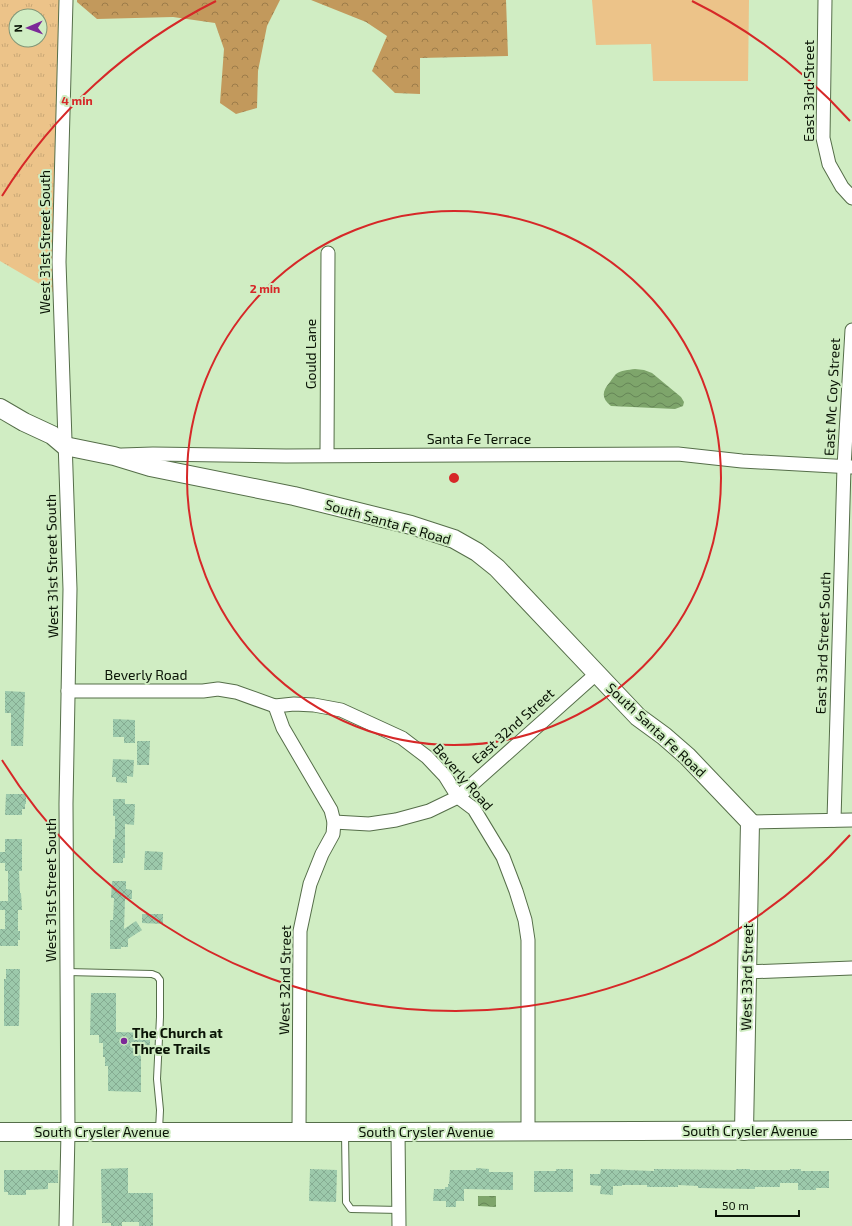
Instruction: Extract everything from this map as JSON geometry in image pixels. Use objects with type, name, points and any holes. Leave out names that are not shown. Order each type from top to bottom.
[{"type":"street","name":"West 31st Street South","points":[[66,0],[59,262],[70,589],[66,804],[68,1132],[66,1226]]},
{"type":"street","name":"East 33rd Street","points":[[825,0],[823,138],[829,164],[842,188],[852,198]]},
{"type":"street","name":"Gould Lane","points":[[327,455],[328,253]]},
{"type":"street","name":"East Mc Coy Street","points":[[848,467],[852,330]]},
{"type":"street","name":"South Santa Fe Road","points":[[0,408],[24,422],[52,435],[65,446],[114,456],[150,467],[294,496],[411,525],[454,539],[477,552],[498,568],[638,717],[664,736],[687,756],[750,822]]},
{"type":"street","name":"Santa Fe Terrace","points":[[114,456],[153,454],[286,456],[678,454],[742,461],[848,467]]},
{"type":"street","name":"East 33rd Street South","points":[[834,820],[848,467]]},
{"type":"street","name":"East 32nd Street","points":[[334,822],[369,824],[396,820],[429,811],[458,797],[596,674]]},
{"type":"street","name":"Beverly Road","points":[[68,691],[203,691],[218,689],[236,692],[275,706],[301,704],[314,705],[341,710],[402,738],[427,757],[445,776],[458,797],[474,810],[503,857],[525,920],[528,940],[528,1132]]},
{"type":"street","points":[[275,706],[283,728],[331,810],[334,822]]},
{"type":"street","points":[[750,822],[852,820]]},
{"type":"street","name":"West 32nd Street","points":[[299,1132],[300,931],[310,884],[322,854],[333,834],[334,822]]},
{"type":"street","name":"West 33rd Street","points":[[744,1131],[750,822]]},
{"type":"street","points":[[747,972],[852,968]]},
{"type":"street","name":"South Crysler Avenue","points":[[0,1132],[528,1132],[852,1130]]},
{"type":"street","points":[[398,1132],[399,1226]]},
{"type":"lane","points":[[67,972],[152,974],[157,976],[160,980],[157,1079],[160,1110],[159,1132]]},
{"type":"lane","points":[[345,1132],[346,1202],[348,1206],[351,1209],[400,1210]]},
{"type":"green space","points":[[0,0],[66,0],[60,296],[0,261]]},
{"type":"green space","points":[[77,0],[280,0],[267,26],[258,71],[257,108],[236,114],[220,103],[224,49],[215,23],[173,17],[97,19],[77,2]]},
{"type":"green space","points":[[311,0],[506,0],[508,56],[420,58],[420,94],[395,93],[372,71],[387,36],[366,22]]},
{"type":"green space","points":[[592,0],[749,0],[748,81],[653,81],[651,44],[596,45]]},
{"type":"water","points":[[635,369],[652,373],[681,397],[684,402],[683,406],[675,409],[611,406],[604,397],[605,388],[618,373],[625,370]]},
{"type":"water","points":[[478,1196],[496,1196],[496,1207],[478,1206]]},
{"type":"building","points":[[5,691],[25,692],[23,746],[11,746],[11,713],[5,713]]},
{"type":"building","points":[[113,719],[135,720],[135,743],[124,743],[124,737],[113,737]]},
{"type":"building","points":[[137,741],[150,741],[149,765],[137,765]]},
{"type":"building","points":[[113,759],[134,760],[133,777],[127,776],[127,783],[116,782],[116,777],[112,777]]},
{"type":"building","points":[[6,794],[26,794],[26,804],[25,809],[22,809],[22,815],[5,815]]},
{"type":"building","points":[[113,799],[125,799],[125,804],[135,804],[134,825],[125,824],[125,858],[123,858],[123,863],[113,863],[115,816],[113,816]]},
{"type":"building","points":[[5,839],[22,839],[22,871],[19,871],[22,910],[18,910],[18,931],[20,931],[20,940],[18,940],[18,946],[0,946],[0,929],[5,929],[5,910],[0,910],[0,901],[8,901],[8,871],[5,871],[5,863],[0,863],[0,852],[5,852]]},
{"type":"building","points":[[145,851],[163,852],[162,870],[144,870]]},
{"type":"building","points":[[112,881],[126,881],[126,889],[132,890],[132,899],[125,899],[124,929],[136,921],[142,930],[128,939],[128,947],[121,947],[121,949],[110,949],[110,920],[113,920],[114,898],[111,898]]},
{"type":"building","points":[[142,914],[163,914],[163,924],[142,923]]},
{"type":"building","points":[[6,969],[20,969],[19,1026],[4,1026],[4,979],[6,979]]},
{"type":"building","name":"The Church at Three Trails","points":[[91,993],[116,993],[116,1032],[150,1033],[150,1056],[141,1056],[141,1092],[108,1091],[108,1066],[105,1066],[105,1057],[103,1057],[103,1043],[99,1043],[99,1035],[90,1035]]},
{"type":"building","points":[[128,1168],[128,1193],[153,1193],[153,1226],[139,1226],[139,1222],[122,1222],[122,1226],[111,1226],[111,1223],[102,1223],[101,1169]]},
{"type":"building","points":[[476,1168],[489,1169],[489,1172],[513,1172],[513,1190],[464,1189],[464,1201],[456,1201],[456,1207],[446,1207],[446,1201],[433,1201],[434,1189],[445,1189],[445,1187],[448,1187],[450,1170],[476,1170]]},
{"type":"building","points":[[310,1169],[337,1170],[336,1202],[309,1201]]},
{"type":"building","points":[[556,1169],[573,1169],[573,1192],[534,1192],[534,1171],[556,1171]]},
{"type":"building","points":[[601,1169],[654,1171],[654,1169],[801,1169],[801,1171],[829,1171],[829,1188],[798,1190],[798,1183],[780,1183],[780,1187],[755,1187],[755,1189],[698,1188],[698,1186],[678,1185],[678,1187],[647,1187],[647,1185],[622,1185],[613,1186],[613,1195],[600,1194],[601,1186],[590,1185],[590,1174],[600,1174]]},
{"type":"building","points":[[4,1170],[58,1170],[58,1183],[48,1183],[48,1189],[26,1190],[26,1195],[8,1195],[8,1192],[4,1192]]},
{"type":"place","name":"The Church at Three Trails","points":[[124,1041]]}]
